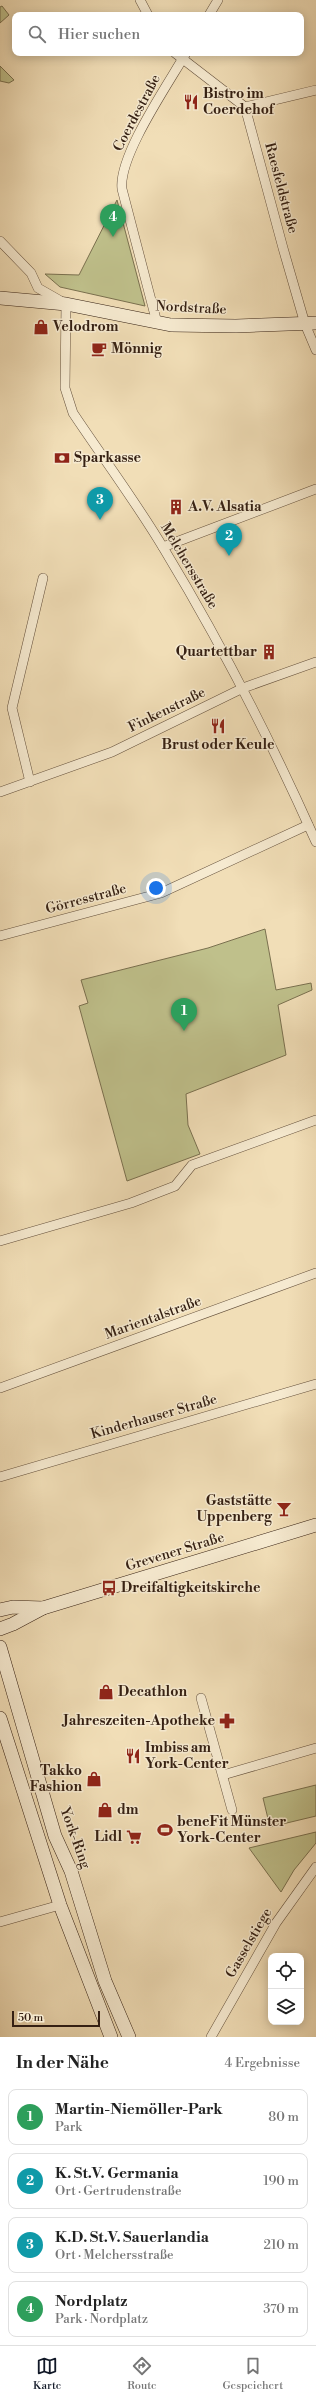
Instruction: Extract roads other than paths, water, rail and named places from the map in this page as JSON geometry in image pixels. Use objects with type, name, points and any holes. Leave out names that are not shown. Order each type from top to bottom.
[{"type":"main road","name":"Nordstraße","points":[[0,298],[66,304],[157,323],[203,327],[310,323]]},
{"type":"main road","name":"Grevener Straße","points":[[0,1629],[13,1624],[43,1608],[316,1525]]},
{"type":"main road","name":"Grevener Straße","points":[[0,1610],[13,1607],[43,1608]]},
{"type":"main road","name":"York-Ring","points":[[0,1647],[55,1836],[71,1871],[105,1981],[129,2037]]},
{"type":"main road","points":[[0,1718],[60,1905],[111,2037]]},
{"type":"street","points":[[140,0],[146,12]]},
{"type":"street","points":[[210,12],[218,0]]},
{"type":"street","points":[[184,56],[245,107],[316,90]]},
{"type":"street","name":"Coerdestraße","points":[[157,323],[122,189],[122,175],[138,136],[184,56]]},
{"type":"street","name":"Raesfeldstraße","points":[[245,107],[310,323],[316,350]]},
{"type":"street","points":[[0,241],[30,274],[38,288],[66,304]]},
{"type":"street","name":"Melchersstraße","points":[[66,304],[65,388],[73,412],[163,547],[243,688],[316,841]]},
{"type":"street","points":[[163,547],[316,489]]},
{"type":"street","points":[[30,782],[12,708],[44,578]]},
{"type":"street","name":"Finkenstraße","points":[[0,792],[112,752],[243,688],[316,662]]},
{"type":"street","name":"Görresstraße","points":[[0,936],[160,893],[308,826]]},
{"type":"street","points":[[0,1241],[131,1204],[175,1186],[192,1165],[316,1120]]},
{"type":"street","name":"Marientalstraße","points":[[0,1388],[316,1273]]},
{"type":"street","name":"Kinderhauser Straße","points":[[0,1477],[316,1384]]},
{"type":"street","points":[[201,1698],[232,1810]]},
{"type":"street","points":[[223,1775],[316,1748]]},
{"type":"street","name":"Gasselstiege","points":[[211,2037],[276,1923],[316,1866]]},
{"type":"street","points":[[0,1922],[60,1905]]},
{"type":"place","name":"Bistro im Coerdehof","points":[[191,102]]},
{"type":"place","name":"Nordplatz","points":[[113,237]]},
{"type":"place","name":"Velodrom","points":[[41,327]]},
{"type":"place","name":"Mönnig","points":[[99,349]]},
{"type":"place","name":"Sparkasse","points":[[62,458]]},
{"type":"place","name":"A.V. Alsatia","points":[[176,507]]},
{"type":"place","name":"K.D. St.V. Sauerlandia","points":[[100,520]]},
{"type":"place","name":"K. St.V. Germania","points":[[229,556]]},
{"type":"place","name":"Quartettbar","points":[[269,652]]},
{"type":"place","name":"Brust oder Keule","points":[[218,726]]},
{"type":"place","name":"Martin-Niemöller-Park","points":[[184,1031]]},
{"type":"place","name":"Gaststätte Uppenberg","points":[[284,1509]]},
{"type":"place","name":"Dreifaltigkeitskirche","points":[[109,1588]]},
{"type":"place","name":"Decathlon","points":[[106,1692]]},
{"type":"place","name":"Jahreszeiten-Apotheke","points":[[227,1721]]},
{"type":"place","name":"Imbiss am York-Center","points":[[133,1756]]},
{"type":"place","name":"Takko Fashion","points":[[94,1779]]},
{"type":"place","name":"dm","points":[[105,1810]]},
{"type":"place","name":"beneFit Münster York-Center","points":[[165,1830]]},
{"type":"place","name":"Lidl","points":[[134,1837]]}]
